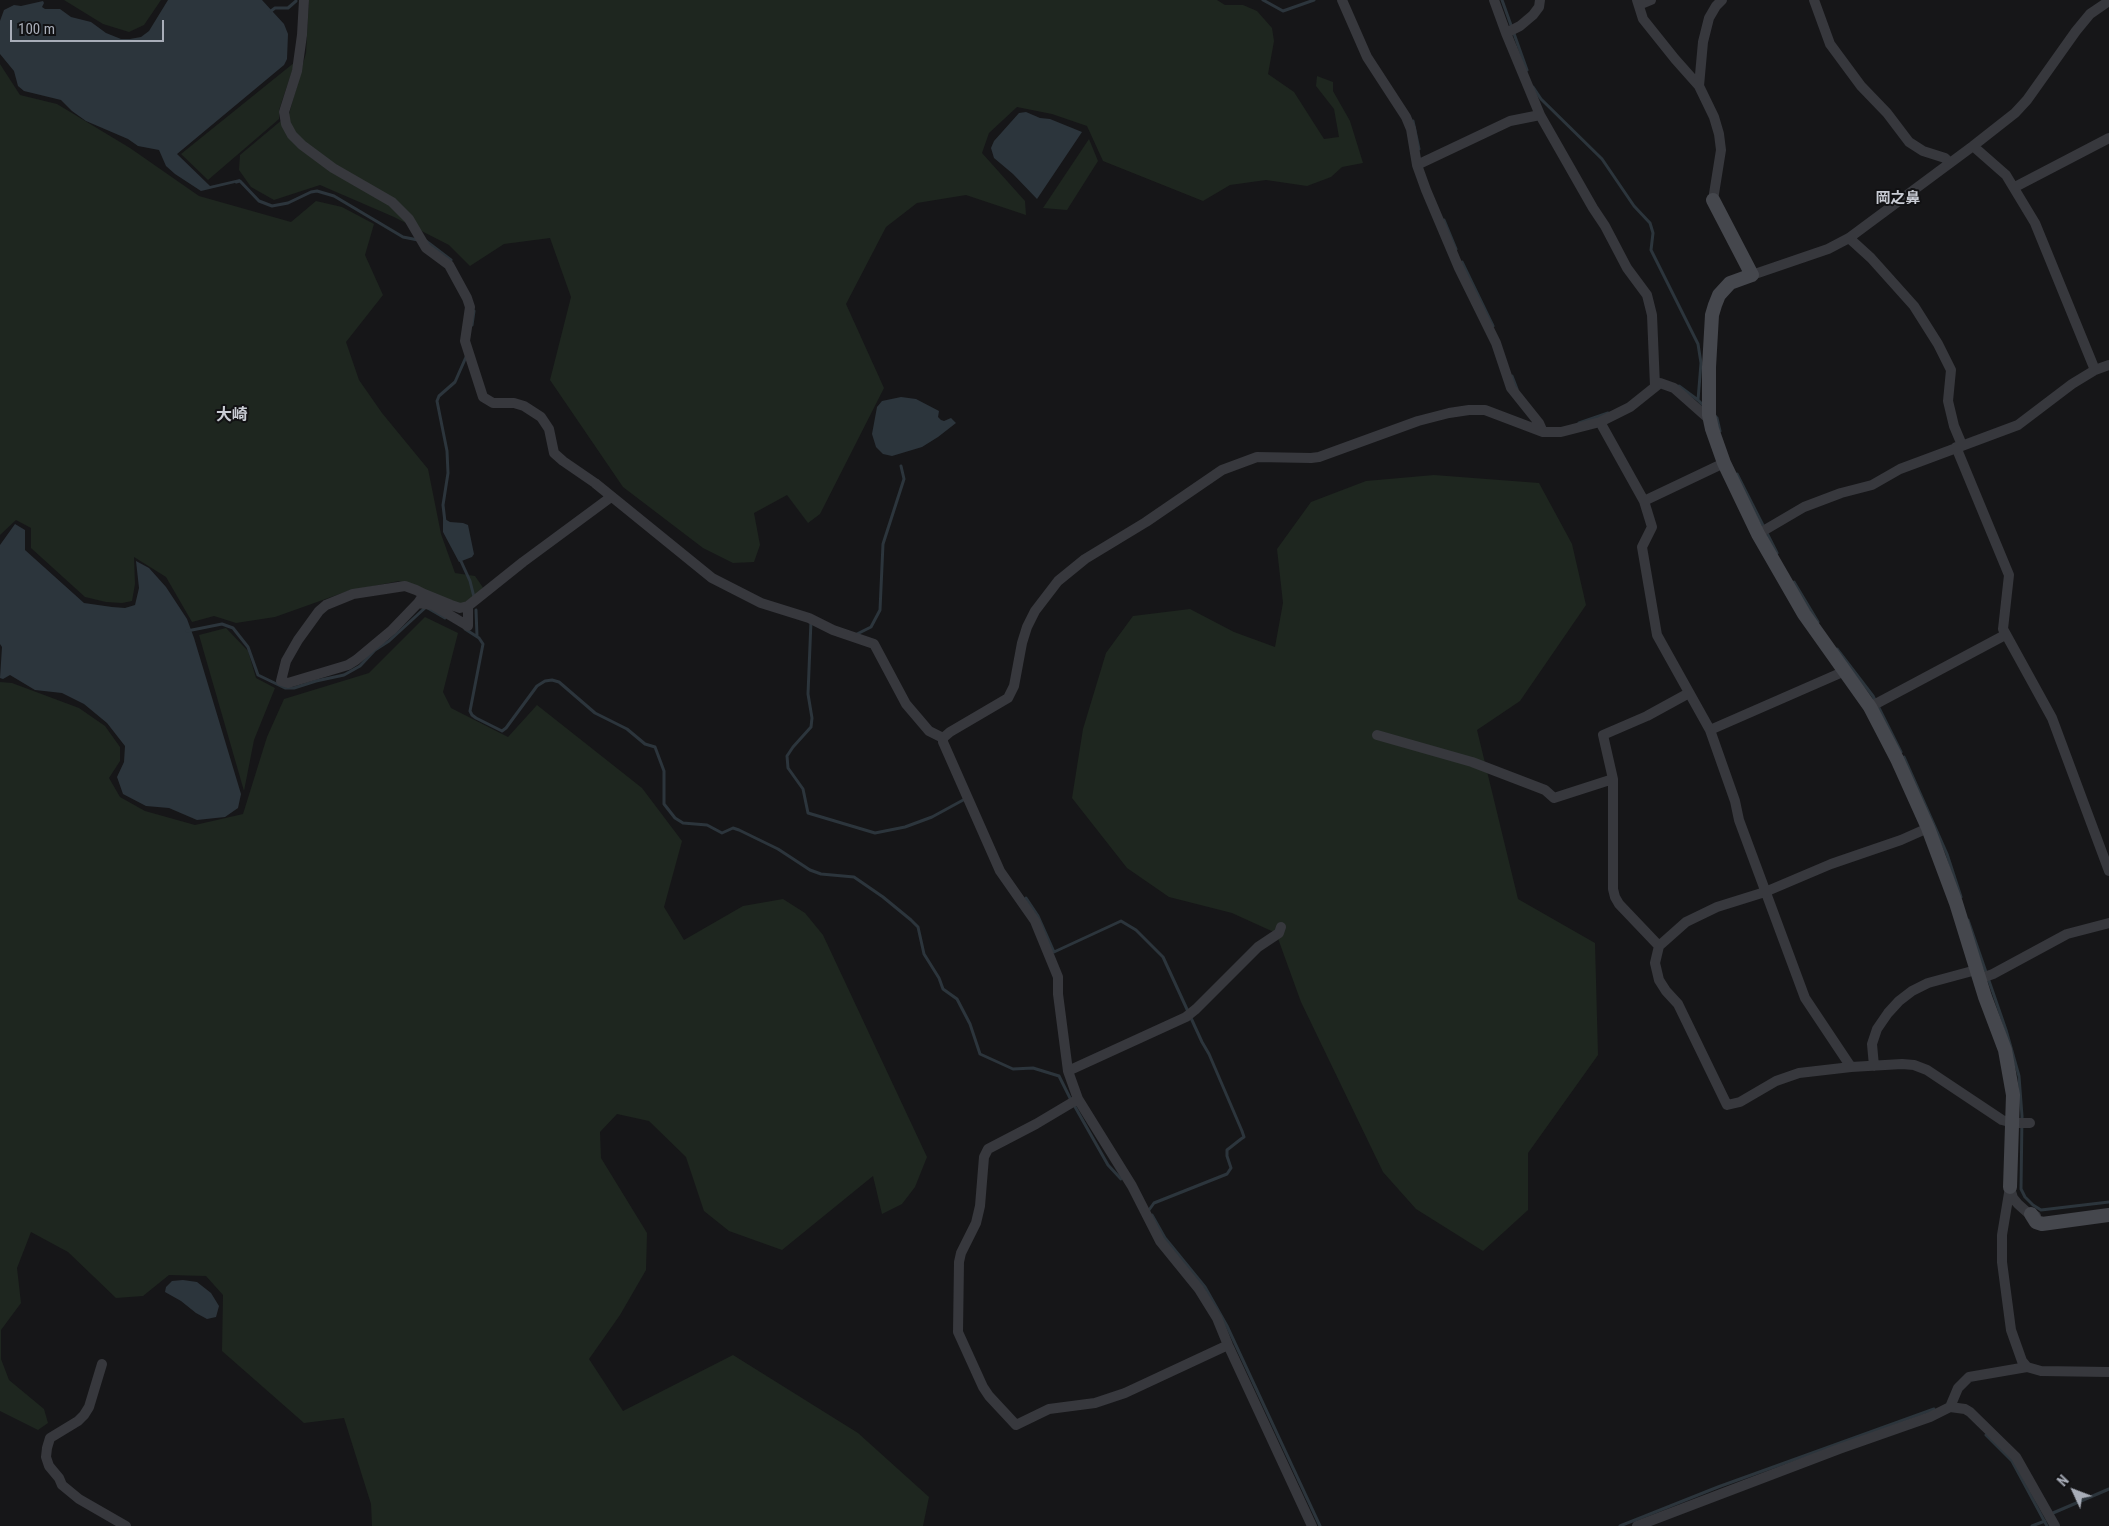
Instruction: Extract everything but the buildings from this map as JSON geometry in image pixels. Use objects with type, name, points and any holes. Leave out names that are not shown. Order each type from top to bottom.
[{"type":"street","points":[[304,0],[297,71],[284,112],[286,124],[292,135],[302,145],[333,168],[392,202],[409,219],[426,248],[449,265],[467,298],[470,315],[465,341],[483,397],[493,403],[514,403],[524,406],[541,417],[549,430],[554,453],[722,584],[761,603],[809,618],[833,630],[874,644],[906,704],[929,731],[943,738]]},
{"type":"street","points":[[1342,0],[1367,57],[1411,129],[1417,165],[1459,268],[1496,343],[1512,388],[1539,423],[1543,432]]},
{"type":"street","points":[[1494,0],[1511,31],[1540,115],[1628,268],[1647,295],[1653,324],[1655,384]]},
{"type":"street","points":[[1511,31],[1533,14],[1540,0]]},
{"type":"street","points":[[1651,0],[1638,2],[1644,19],[1699,86],[1714,117],[1721,142],[1713,200],[1752,275]]},
{"type":"street","points":[[1699,86],[1709,18],[1722,0]]},
{"type":"street","points":[[1814,0],[1830,44],[1861,86],[1882,108],[1909,142],[1915,147],[1945,158],[1950,162]]},
{"type":"street","points":[[2027,1367],[2019,1355],[2011,1330],[2002,1262],[2002,1235],[2021,1123],[2005,1050],[1982,975],[1928,828],[1874,704],[1845,671],[1804,614],[1763,531],[1724,464],[1711,411],[1711,328],[1715,305],[1719,296],[1730,283],[1828,248],[1849,238],[1973,146],[2027,100],[2090,14],[2109,1]]},
{"type":"street","points":[[1417,165],[1510,121],[1540,115]]},
{"type":"street","points":[[2015,187],[2109,138]]},
{"type":"street","points":[[1973,146],[2006,175],[2015,187],[2034,223],[2095,370]]},
{"type":"street","points":[[1849,238],[1871,258],[1914,306],[1938,344],[1950,370],[1948,401],[1959,446],[2009,574],[2010,585],[2002,623],[2005,635],[2052,718],[2109,871]]},
{"type":"street","points":[[1763,531],[1804,507],[1841,493],[1872,485],[1900,468],[2018,425],[2030,418],[2072,384],[2095,370],[2109,365]]},
{"type":"street","points":[[943,738],[1008,698],[1014,686],[1027,627],[1035,610],[1058,581],[1085,559],[1146,522],[1222,470],[1257,457],[1319,457],[1418,421],[1469,410],[1485,410],[1543,432],[1561,432],[1600,422],[1630,407],[1655,384],[1660,383],[1671,386],[1711,411]]},
{"type":"street","points":[[1600,422],[1644,501],[1652,527],[1642,547],[1655,630],[1710,730],[1765,892],[1805,998],[1851,1067]]},
{"type":"street","points":[[1644,501],[1724,464]]},
{"type":"street","points":[[424,594],[392,630],[348,665],[288,683],[281,681],[286,661],[298,640],[319,611],[326,605],[353,594],[405,586],[460,608],[468,606],[610,497]]},
{"type":"street","points":[[418,603],[433,605],[468,626],[468,606]]},
{"type":"street","points":[[1874,704],[2005,635]]},
{"type":"street","points":[[1710,730],[1845,671]]},
{"type":"street","points":[[1659,946],[1615,897],[1613,889],[1613,779],[1603,735],[1647,716],[1689,694]]},
{"type":"street","points":[[1377,735],[1472,762],[1544,790],[1554,798],[1613,779]]},
{"type":"street","points":[[943,738],[943,742],[1000,871],[1035,921],[1058,977],[1058,994],[1074,1101],[1132,1186],[1160,1241],[1208,1301],[1312,1526]]},
{"type":"street","points":[[1928,828],[1901,840],[1831,864],[1765,892],[1717,907],[1686,922],[1659,946],[1655,963],[1658,980],[1678,1004],[1727,1106],[1740,1102],[1776,1081],[1800,1073],[1902,1064],[1914,1065],[1927,1070],[2002,1120],[2021,1123]]},
{"type":"street","points":[[1874,1066],[1872,1044],[1877,1029],[1899,1001],[1912,991],[1928,983],[1982,975],[2067,934],[2109,923]]},
{"type":"street","points":[[1068,1071],[1190,1014],[1258,948],[1279,933],[1281,927]]},
{"type":"street","points":[[1074,1101],[1036,1124],[988,1149],[984,1157],[980,1206],[976,1223],[961,1253],[959,1262],[958,1332],[989,1396],[1016,1425],[1049,1409],[1095,1403],[1125,1393],[1228,1345]]},
{"type":"street","points":[[2010,1187],[2013,1198],[2031,1214],[2047,1218],[2109,1211]]},
{"type":"street","points":[[2031,1214],[2033,1220],[2042,1224],[2109,1215]]},
{"type":"street","points":[[102,1364],[89,1407],[78,1421],[50,1438],[46,1456],[49,1466],[68,1489],[101,1513],[126,1526]]},
{"type":"street","points":[[1950,1407],[1958,1388],[1969,1377],[2027,1367],[2041,1371],[2109,1372]]},
{"type":"street","points":[[1637,1526],[1834,1451],[1930,1417],[1950,1407],[1965,1409],[1970,1412],[2016,1457],[2055,1526]]},
{"type":"shaded area","points":[[64,0],[161,0],[144,25],[129,32],[103,24]]},
{"type":"shaded area","points":[[168,0],[262,0],[284,24],[288,34],[287,59],[284,65],[177,154],[210,186],[240,179],[239,182],[201,191],[166,166],[159,150],[138,146],[128,139],[86,121],[61,100],[24,91],[18,86],[14,71],[0,54],[0,21],[4,10],[14,5],[21,6],[43,1],[42,7],[45,9],[60,9],[71,17],[91,22],[106,33],[121,39],[130,39],[141,37],[149,31]]},
{"type":"shaded area","points":[[309,0],[1217,0],[1225,5],[1243,5],[1257,11],[1272,28],[1274,41],[1268,74],[1294,92],[1324,139],[1339,137],[1334,109],[1316,86],[1317,76],[1333,82],[1333,91],[1350,121],[1363,163],[1342,167],[1331,177],[1307,186],[1266,180],[1230,185],[1203,201],[1103,161],[1087,126],[1052,114],[1017,107],[989,133],[982,153],[1025,201],[1026,215],[966,195],[917,203],[886,227],[846,304],[884,388],[820,514],[808,523],[787,495],[754,513],[760,545],[754,562],[733,563],[703,548],[623,487],[550,380],[571,297],[550,238],[504,244],[470,266],[449,245],[394,217],[320,185],[274,200],[251,187],[239,170],[240,155],[289,114],[306,53]]},
{"type":"shaded area","points":[[295,62],[279,110],[279,119],[208,180],[181,154]]},
{"type":"shaded area","points":[[0,64],[20,95],[57,104],[130,148],[199,196],[291,222],[316,201],[342,207],[374,224],[365,255],[383,295],[346,342],[359,380],[382,413],[428,469],[441,534],[455,573],[475,576],[484,589],[461,605],[399,581],[348,591],[275,617],[236,623],[214,616],[192,622],[166,577],[134,557],[135,584],[132,601],[122,603],[106,602],[85,597],[31,548],[31,528],[16,520],[0,535]]},
{"type":"shaded area","points":[[1026,112],[1082,132],[1037,199],[1013,174],[994,158],[991,148],[994,141],[1019,113]]},
{"type":"shaded area","points":[[1089,139],[1098,161],[1067,210],[1043,208]]},
{"type":"shaded area","points":[[901,397],[916,399],[939,411],[938,417],[941,420],[944,421],[951,418],[956,423],[922,447],[892,456],[883,454],[876,447],[872,434],[877,407],[882,401]]},
{"type":"shaded area","points":[[1434,475],[1539,483],[1572,544],[1586,605],[1520,701],[1477,730],[1518,899],[1595,943],[1598,1055],[1528,1153],[1528,1210],[1483,1251],[1416,1209],[1383,1172],[1301,1002],[1276,933],[1232,913],[1169,897],[1127,868],[1072,798],[1083,729],[1106,653],[1133,616],[1190,609],[1234,632],[1275,647],[1283,603],[1277,549],[1311,502],[1366,481]]},
{"type":"shaded area","points":[[443,518],[450,522],[468,525],[474,554],[472,557],[459,562],[443,532]]},
{"type":"shaded area","points":[[15,524],[25,530],[25,550],[84,603],[125,608],[135,605],[139,588],[136,561],[149,568],[166,587],[187,619],[194,638],[241,794],[238,808],[225,817],[197,820],[169,808],[146,806],[123,794],[117,777],[124,762],[125,746],[107,723],[84,704],[62,693],[35,690],[10,675],[3,679],[0,678],[2,647],[0,644],[0,545]]},
{"type":"shaded area","points":[[425,617],[458,633],[443,692],[451,708],[508,737],[537,705],[642,788],[682,841],[664,907],[684,940],[743,906],[783,899],[805,913],[823,935],[927,1157],[915,1187],[902,1204],[882,1214],[873,1176],[782,1250],[729,1231],[704,1211],[686,1157],[649,1121],[617,1114],[600,1132],[601,1158],[647,1233],[646,1270],[620,1315],[589,1359],[623,1411],[733,1355],[858,1433],[929,1497],[923,1526],[372,1526],[371,1504],[344,1418],[304,1423],[222,1351],[223,1295],[206,1276],[169,1275],[143,1296],[116,1298],[68,1252],[31,1232],[17,1268],[21,1303],[1,1330],[1,1359],[9,1380],[44,1409],[48,1423],[38,1430],[0,1411],[0,682],[12,683],[79,708],[105,726],[120,747],[120,761],[109,778],[120,797],[145,811],[195,825],[243,814],[267,737],[284,699],[369,673]]},
{"type":"shaded area","points":[[226,628],[248,651],[256,678],[275,688],[254,740],[244,791],[199,635]]},
{"type":"shaded area","points":[[172,1281],[197,1282],[211,1293],[219,1306],[216,1317],[207,1319],[165,1292],[166,1287]]},
{"type":"waterway","points":[[1263,0],[1283,11],[1314,0]]},
{"type":"waterway","points":[[1502,0],[1527,70]]},
{"type":"waterway","points":[[271,11],[275,8],[288,8],[296,1]]},
{"type":"waterway","points":[[1533,87],[1541,99],[1602,159],[1634,206],[1650,223],[1653,233],[1651,250],[1698,344],[1701,363],[1698,400],[1705,407]]},
{"type":"waterway","points":[[1413,121],[1419,149]]},
{"type":"waterway","points":[[236,182],[240,181],[259,201],[272,206],[288,203],[317,191],[334,196],[403,237],[418,240]]},
{"type":"waterway","points":[[1444,220],[1456,249]]},
{"type":"waterway","points":[[426,241],[451,260]]},
{"type":"waterway","points":[[1462,262],[1493,326]]},
{"type":"waterway","points":[[472,325],[474,311]]},
{"type":"waterway","points":[[445,522],[443,505],[448,473],[447,451],[437,401],[439,396],[455,382],[466,357]]},
{"type":"waterway","points":[[1512,376],[1517,389]]},
{"type":"waterway","points":[[1679,386],[1698,400]]},
{"type":"waterway","points":[[1579,423],[1608,413]]},
{"type":"waterway","points":[[1715,416],[1720,431]]},
{"type":"waterway","points":[[857,634],[871,627],[880,610],[883,544],[904,479],[901,466]]},
{"type":"waterway","points":[[1737,474],[1777,553]]},
{"type":"waterway","points":[[460,559],[470,581],[474,597]]},
{"type":"waterway","points":[[1794,582],[1818,622]]},
{"type":"waterway","points":[[187,631],[222,624],[233,628],[248,647],[258,675],[285,688],[294,688],[344,675],[360,666],[375,650],[389,641],[426,607],[445,618]]},
{"type":"waterway","points":[[476,610],[477,636]]},
{"type":"waterway","points":[[811,621],[808,694],[812,718],[811,727],[787,756],[788,768],[803,789],[808,813],[875,833],[905,827],[932,817],[965,799]]},
{"type":"waterway","points":[[465,629],[479,638],[483,644],[470,711],[476,718],[502,731],[537,686],[545,681],[559,682],[595,713],[627,729],[645,744],[655,747],[664,771],[664,804],[675,818],[683,823],[707,825],[722,833],[733,828],[778,849],[810,870],[821,874],[854,877],[911,920],[918,927],[924,954],[939,978],[943,989],[957,999],[970,1024],[980,1054],[1013,1069],[1033,1068],[1059,1076],[1108,1165],[1121,1179]]},
{"type":"waterway","points":[[1837,649],[1873,696],[1901,752]]},
{"type":"waterway","points":[[1904,757],[1947,854],[1961,897]]},
{"type":"waterway","points":[[1026,898],[1038,916],[1054,952],[1121,921],[1136,930],[1163,957],[1209,1054],[1242,1131],[1244,1137],[1227,1150],[1231,1168],[1227,1174],[1154,1203],[1149,1210]]},
{"type":"waterway","points":[[1968,920],[2006,1030],[2019,1076],[2022,1116],[2021,1189],[2025,1197],[2041,1210],[2109,1202]]},
{"type":"waterway","points":[[1152,1215],[1165,1238],[1205,1287],[1227,1326],[1320,1526]]},
{"type":"waterway","points":[[1620,1526],[1718,1487],[1934,1409]]},
{"type":"waterway","points":[[1986,1435],[2012,1461],[2047,1526]]},
{"type":"waterway","points":[[2053,1513],[2109,1489]]},
{"type":"waterway","points":[[2032,1526],[2045,1521]]},
{"type":"district","name":"岡之鼻","points":[[1898,199]]},
{"type":"district","name":"大崎","points":[[232,416]]}]
